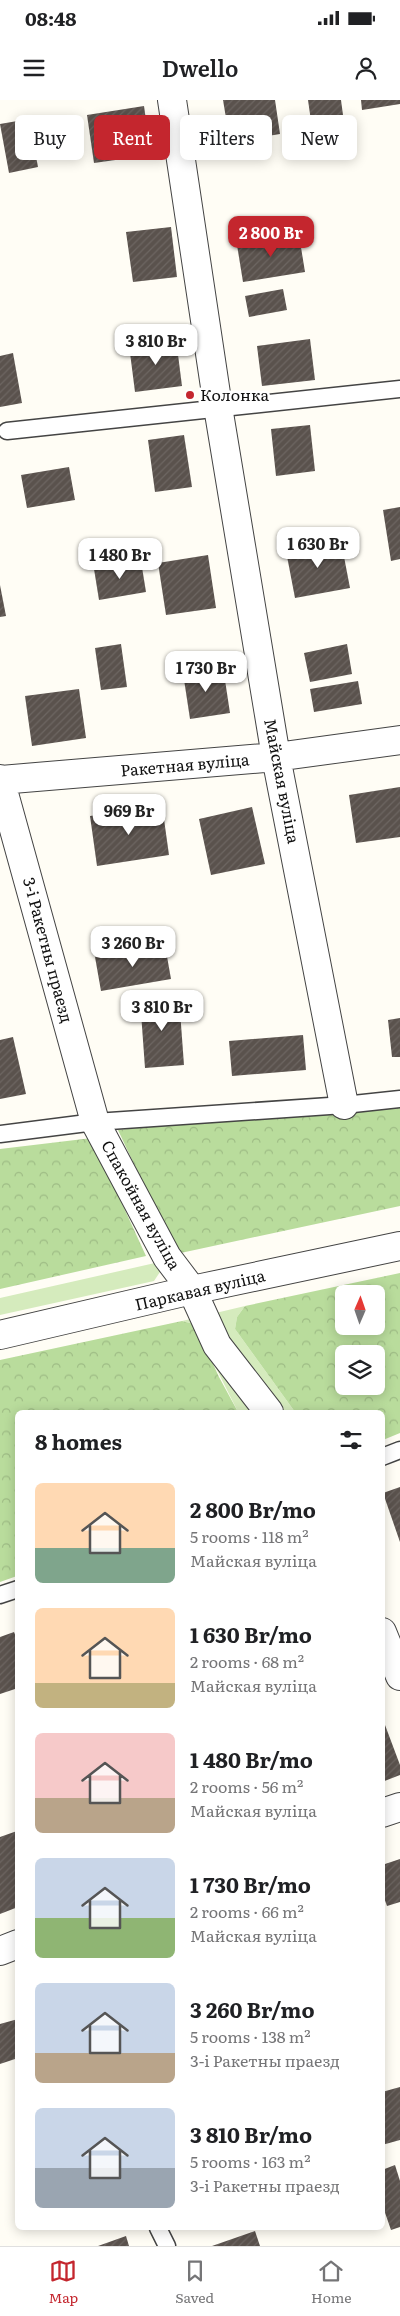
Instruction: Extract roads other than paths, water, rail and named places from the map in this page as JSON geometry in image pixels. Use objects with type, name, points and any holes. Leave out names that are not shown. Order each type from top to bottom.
[{"type":"street","name":"Майская вуліца","points":[[172,100],[218,407],[276,757],[344,1105]]},
{"type":"street","name":"Ракетная вуліца","points":[[1,780],[276,757],[400,740]]},
{"type":"street","name":"3-і Ракетны праезд","points":[[1,780],[95,1122]]},
{"type":"street","name":"Спакойная вуліца","points":[[95,1122],[166,1257],[192,1290],[217,1345],[267,1410]]},
{"type":"street","name":"Паркавая вуліца","points":[[0,1336],[192,1290],[400,1246]]},
{"type":"street","points":[[385,1639],[400,1676]]},
{"type":"street","points":[[385,1812],[400,1807]]},
{"type":"street","points":[[0,1951],[15,1945]]},
{"type":"lane","points":[[7,431],[400,389]]},
{"type":"lane","points":[[0,1134],[95,1122],[344,1105],[400,1099]]},
{"type":"lane","points":[[385,1456],[400,1450]]},
{"type":"lane","points":[[0,1595],[15,1590]]},
{"type":"lane","points":[[159,2230],[167,2246]]},
{"type":"place","name":"Колонка","points":[[190,395]]}]
